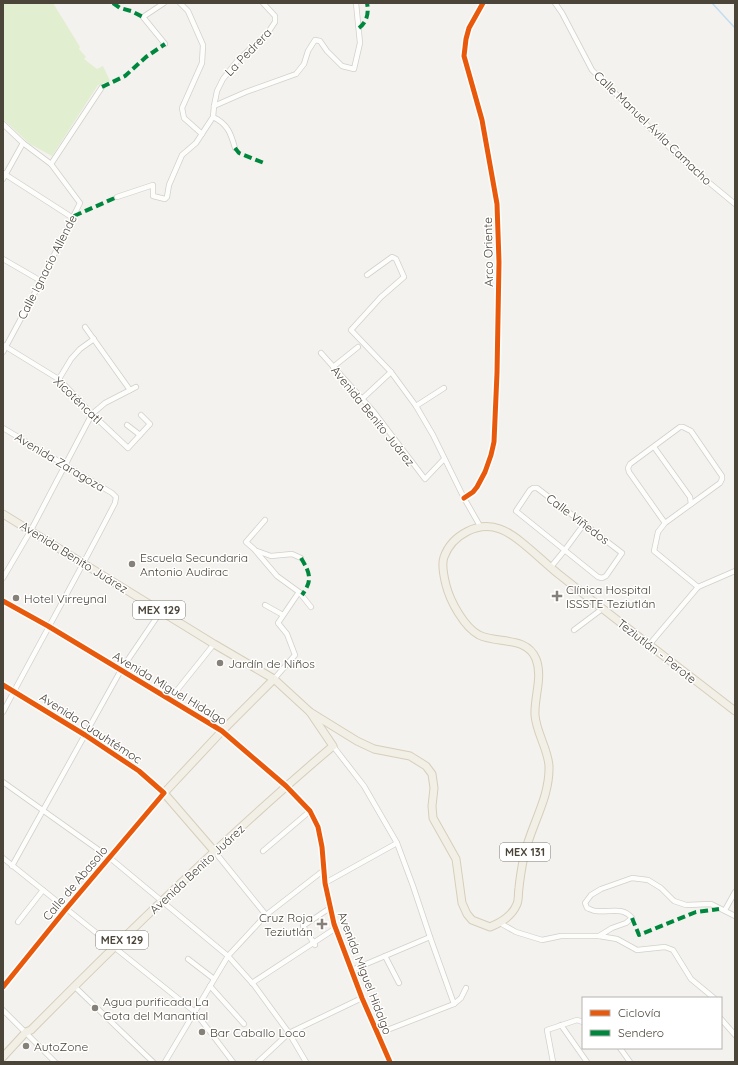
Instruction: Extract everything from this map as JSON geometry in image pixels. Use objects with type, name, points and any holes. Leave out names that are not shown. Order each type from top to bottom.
[{"type":"main road","name":"Avenida Benito Juárez","points":[[3,514],[214,644],[274,679],[310,712],[333,746],[286,786],[74,986],[29,1033],[4,1062]]},
{"type":"main road","name":"Teziutlán - Perote","points":[[480,526],[491,526],[501,529],[514,537],[602,609],[735,711]]},
{"type":"main road","name":"MEX 131","points":[[480,526],[464,532],[450,547],[444,558],[444,574],[447,588],[457,610],[468,626],[478,635],[490,639],[522,644],[529,647],[536,657],[539,670],[535,716],[549,764],[549,784],[524,854],[517,903],[511,915],[500,923]]},
{"type":"main road","name":"Calle de Abasolo","points":[[164,793],[222,731],[274,679]]},
{"type":"main road","points":[[310,712],[357,741],[374,749],[410,756],[426,766],[432,774],[434,788],[432,806],[433,818],[456,859],[462,903],[467,914],[472,920],[490,927],[500,923]]},
{"type":"main road","name":"Avenida Cuauhtémoc","points":[[164,793],[215,852]]},
{"type":"main road","name":"Avenida Benito Juárez","points":[[3,1057],[29,1033]]},
{"type":"street","points":[[164,3],[143,17],[165,44]]},
{"type":"street","points":[[180,3],[188,12],[202,45],[202,62],[182,108],[184,118],[202,134]]},
{"type":"street","name":"La Pedrera","points":[[214,106],[217,91],[222,79],[238,60],[267,34],[275,22],[276,16],[263,3]]},
{"type":"street","points":[[117,197],[153,185],[153,196],[165,199],[182,155],[202,134],[213,117],[214,106],[246,92],[296,74],[304,64],[308,51],[314,40],[320,41],[327,51],[342,66],[354,69],[360,43],[356,3]]},
{"type":"street","name":"Arco Oriente","points":[[464,498],[473,492],[477,487],[485,472],[491,455],[494,442],[497,374],[499,262],[497,204],[482,120],[464,56],[469,28],[483,3]]},
{"type":"street","name":"Calle Manuel Ávila Camacho","points":[[554,3],[562,13],[592,70],[683,161],[735,204]]},
{"type":"street","points":[[3,124],[23,143],[51,164],[102,87]]},
{"type":"street","points":[[213,117],[230,130],[235,148]]},
{"type":"street","points":[[23,143],[4,175],[73,218]]},
{"type":"street","name":"Calle Ignacio Allende","points":[[3,352],[4,346],[41,281],[80,203],[51,164]]},
{"type":"street","points":[[367,275],[392,257],[396,259],[404,277],[381,297],[351,330],[391,372],[416,406],[433,435],[464,498],[480,526]]},
{"type":"street","points":[[3,259],[41,281]]},
{"type":"street","points":[[60,379],[72,360],[80,351],[94,340],[129,391]]},
{"type":"street","name":"Xicoténcatl","points":[[4,346],[60,379],[92,414],[128,448],[140,434]]},
{"type":"street","points":[[334,367],[358,347]]},
{"type":"street","name":"Avenida Benito Juárez","points":[[321,353],[362,399],[425,478],[444,459]]},
{"type":"street","points":[[362,399],[391,372]]},
{"type":"street","points":[[3,578],[31,530],[92,414],[105,403],[136,387]]},
{"type":"street","points":[[416,406],[444,388]]},
{"type":"street","points":[[127,424],[140,434],[150,424],[141,415]]},
{"type":"street","points":[[665,524],[629,472],[628,468],[630,464],[680,427],[683,427],[691,431],[722,476],[722,479],[720,483],[665,524],[658,532],[654,551],[698,587]]},
{"type":"street","name":"Avenida Zaragoza","points":[[3,428],[112,493],[116,498],[115,503],[84,563]]},
{"type":"street","points":[[654,447],[690,498],[691,504]]},
{"type":"street","name":"Calle Viñedos","points":[[532,488],[536,488],[584,524],[622,553],[606,576],[602,578],[598,578],[516,511],[530,490],[532,488]]},
{"type":"street","points":[[265,520],[246,542],[260,553],[272,556],[292,554],[301,558]]},
{"type":"street","points":[[550,568],[584,524]]},
{"type":"street","points":[[254,549],[277,576],[299,592],[311,607]]},
{"type":"street","points":[[3,712],[48,626],[84,563]]},
{"type":"street","points":[[649,645],[698,587],[735,571]]},
{"type":"street","points":[[274,679],[295,655],[287,634],[278,623],[299,592]]},
{"type":"street","name":"Avenida Miguel Hidalgo","points":[[3,601],[48,626],[222,731],[286,786],[310,811],[318,827],[330,908],[337,930],[362,998],[390,1062]]},
{"type":"street","points":[[265,605],[283,615]]},
{"type":"street","points":[[574,630],[602,609]]},
{"type":"street","points":[[12,866],[121,670],[161,611]]},
{"type":"street","points":[[170,699],[214,644]]},
{"type":"street","name":"Avenida Cuauhtémoc","points":[[3,685],[85,735],[139,771],[164,793]]},
{"type":"street","name":"Avenida Benito Juárez","points":[[333,746],[364,786],[397,843],[454,1004]]},
{"type":"street","points":[[3,782],[110,858],[228,956],[253,984],[289,1033],[306,1062]]},
{"type":"street","name":"Calle de Abasolo","points":[[3,987],[66,909],[164,793]]},
{"type":"street","points":[[263,851],[310,811]]},
{"type":"street","points":[[326,883],[397,843]]},
{"type":"street","name":"Avenida Cuauhtémoc","points":[[215,852],[266,915]]},
{"type":"street","points":[[3,858],[195,1012],[233,1062]]},
{"type":"street","points":[[165,1062],[228,956],[266,915],[324,870]]},
{"type":"street","points":[[599,936],[612,928],[626,923],[632,918],[624,911],[596,911],[587,908],[584,903],[591,895],[601,889],[632,878],[648,880],[660,888],[674,901],[686,905],[711,904],[735,916]]},
{"type":"street","points":[[18,922],[43,890]]},
{"type":"street","points":[[725,910],[735,892]]},
{"type":"street","points":[[315,944],[304,926],[330,908]]},
{"type":"street","points":[[500,923],[516,932],[542,940],[561,936],[599,936],[617,939],[637,950],[665,947],[673,950],[691,979],[713,997]]},
{"type":"street","points":[[253,984],[337,930]]},
{"type":"street","points":[[352,970],[430,938]]},
{"type":"street","points":[[385,956],[399,983]]},
{"type":"street","points":[[188,960],[214,979]]},
{"type":"street","points":[[74,986],[153,1062]]},
{"type":"street","points":[[210,986],[244,1024]]},
{"type":"street","points":[[377,1034],[454,1004],[462,998],[466,988]]},
{"type":"street","points":[[258,1062],[289,1033],[362,998]]},
{"type":"street","points":[[3,1010],[29,1033],[55,1062]]},
{"type":"street","points":[[553,1062],[547,1030],[577,1020],[582,1022]]},
{"type":"street","points":[[722,1020],[735,1035]]},
{"type":"street","points":[[561,1025],[587,1062]]},
{"type":"street","points":[[621,1049],[630,1062]]},
{"type":"green space","points":[[3,3],[53,3],[80,47],[79,49],[86,57],[84,59],[97,69],[103,66],[110,81],[98,85],[52,156],[30,144],[3,119]]},
{"type":"waterway","points":[[712,3],[735,28]]},
{"type":"marked path","points":[[113,3],[120,8],[131,11],[143,17]]},
{"type":"marked path","points":[[359,28],[367,17],[367,3]]},
{"type":"marked path","points":[[102,87],[125,76],[146,57],[165,44]]},
{"type":"marked path","points":[[235,148],[239,153],[264,163]]},
{"type":"marked path","points":[[74,216],[117,197]]},
{"type":"marked path","points":[[301,558],[309,576],[308,585],[302,595]]},
{"type":"marked path","points":[[632,918],[639,935],[696,912],[719,909]]},
{"type":"cycle path","points":[[464,498],[473,492],[477,487],[485,472],[491,455],[494,442],[497,373],[499,262],[497,204],[482,120],[464,56],[469,28],[483,3]]},
{"type":"cycle path","points":[[3,601],[48,626],[222,731],[286,786],[310,811],[318,827],[322,847],[325,883],[334,924],[362,998],[390,1062]]},
{"type":"cycle path","points":[[3,685],[85,735],[139,771],[164,793],[66,909],[3,987]]},
{"type":"place","name":"Escuela Secundaria Antonio Audirac","points":[[132,564]]},
{"type":"place","name":"Clínica Hospital ISSSTE Teziutlán","points":[[557,596]]},
{"type":"place","name":"Hotel Virreynal","points":[[16,598]]},
{"type":"place","name":"Jardín de Niños","points":[[220,663]]},
{"type":"place","name":"Cruz Roja Teziutlán","points":[[322,924]]},
{"type":"place","name":"Agua purificada La Gota del Manantial","points":[[95,1008]]},
{"type":"place","name":"Bar Caballo Loco","points":[[202,1032]]},
{"type":"place","name":"AutoZone","points":[[26,1046]]}]
